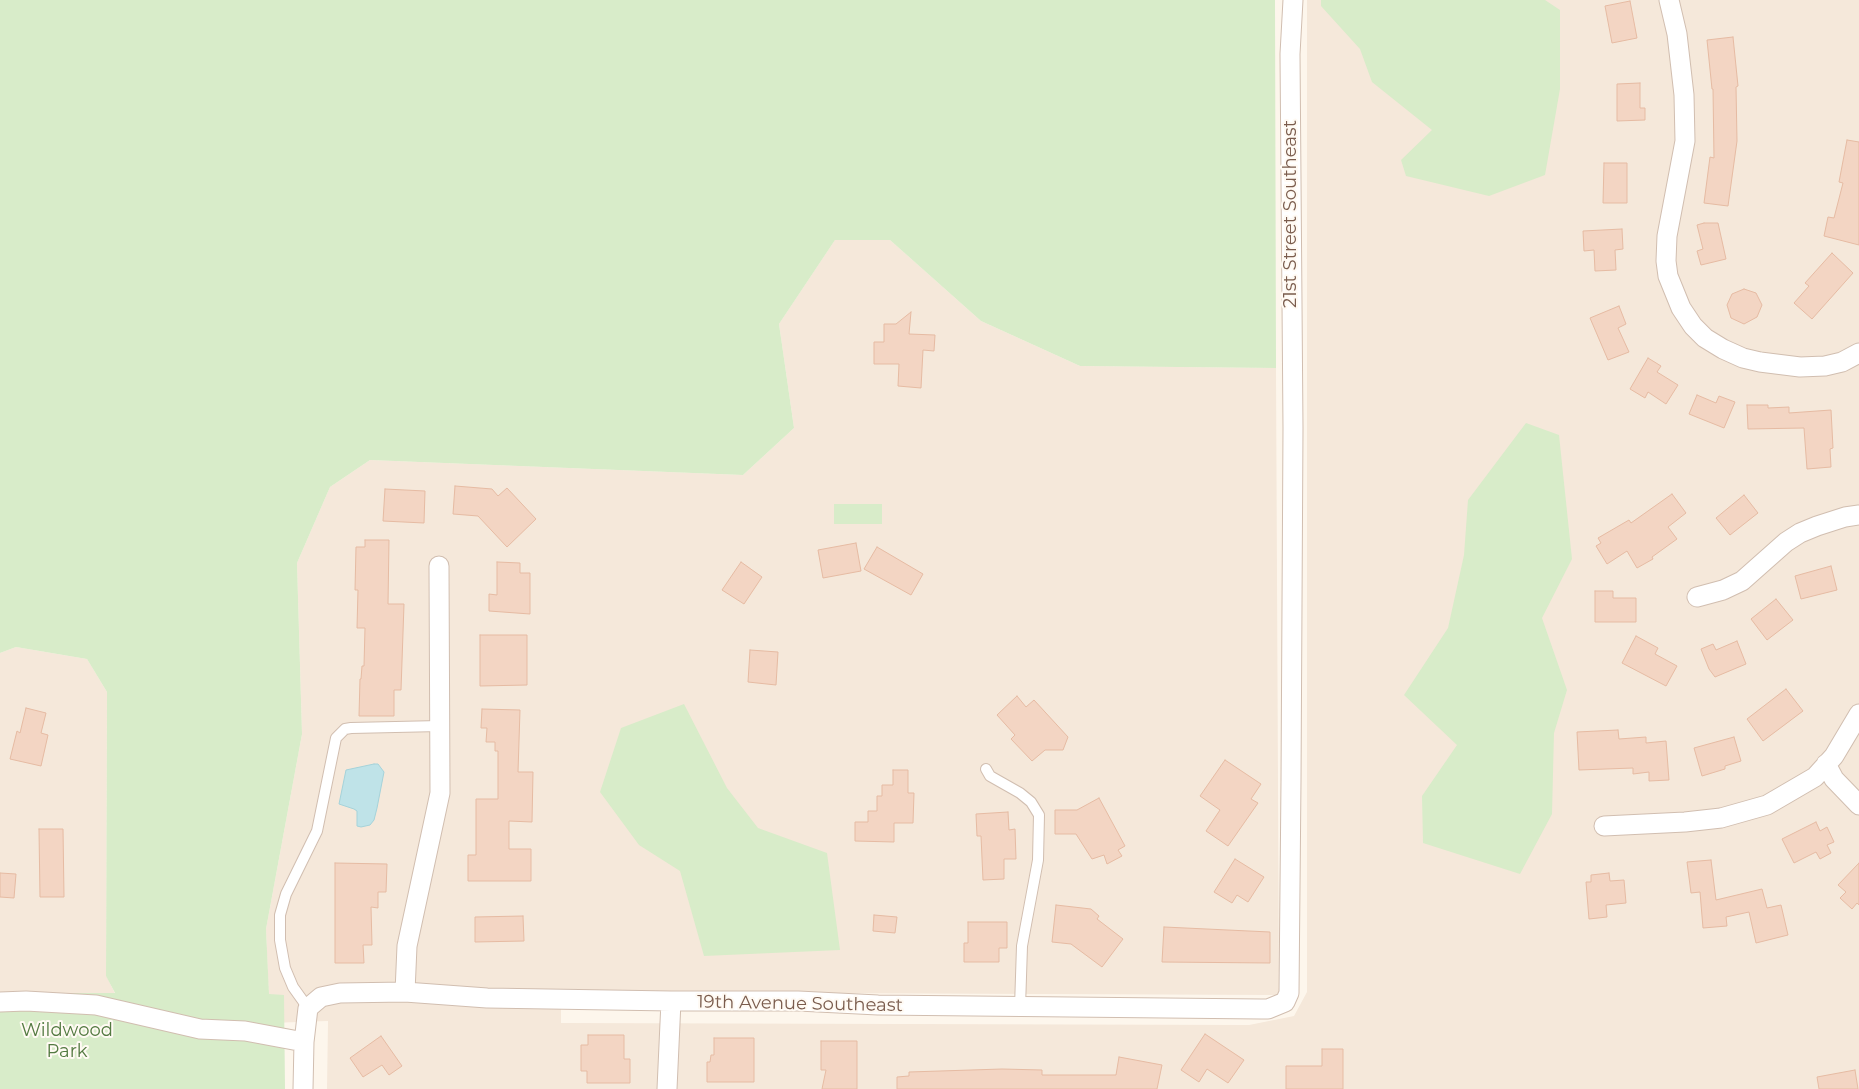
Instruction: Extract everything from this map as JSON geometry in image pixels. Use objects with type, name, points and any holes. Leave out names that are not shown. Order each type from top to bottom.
[{"type":"street","name":"21st Street Southeast","points":[[1289,994],[1293,428],[1290,54],[1293,0]]},
{"type":"street","points":[[1669,0],[1677,34],[1684,95],[1684,141],[1667,236],[1666,261],[1668,276],[1681,308],[1693,326],[1705,338],[1743,358],[1800,367],[1825,366],[1842,362],[1859,352]]},
{"type":"street","points":[[1697,598],[1723,590],[1742,581],[1786,542],[1800,533],[1845,517],[1859,515]]},
{"type":"street","points":[[404,992],[407,946],[438,801],[440,566]]},
{"type":"street","points":[[1604,826],[1721,818],[1767,805],[1782,798],[1815,777],[1838,750],[1859,714]]},
{"type":"street","points":[[1826,764],[1834,779],[1859,805]]},
{"type":"street","name":"19th Avenue Southeast","points":[[308,1008],[321,997],[340,994],[404,992],[487,998],[671,1002],[798,1002],[878,1005],[1268,1010],[1285,1002],[1289,994]]},
{"type":"street","points":[[0,1002],[26,1001],[96,1005],[200,1029],[245,1031],[304,1042]]},
{"type":"street","points":[[667,1089],[671,1002]]},
{"type":"street","points":[[303,1089],[304,1042],[308,1008]]},
{"type":"lane","points":[[308,1008],[293,987],[285,968],[280,940],[280,915],[286,894],[317,832],[332,748],[336,738],[345,730],[351,728],[440,726]]},
{"type":"lane","points":[[986,769],[990,776],[1020,793],[1031,802],[1039,815],[1038,860],[1022,946],[1020,1007]]},
{"type":"shaded area","points":[[1307,0],[1859,0],[1859,1089],[327,1089],[328,1021],[270,1023],[266,929],[302,734],[297,563],[330,487],[370,460],[743,475],[794,428],[779,324],[835,240],[890,240],[981,321],[1080,366],[1276,368],[1279,995],[561,992],[561,1023],[1249,1025],[1294,1016],[1307,992]]},
{"type":"shaded area","points":[[16,647],[87,659],[107,692],[106,975],[118,1000],[0,1000],[0,653]]},
{"type":"green space","name":"Wildwood Park","points":[[0,0],[1275,0],[1276,368],[1080,366],[981,321],[890,240],[835,240],[779,324],[794,428],[743,475],[370,460],[330,487],[297,563],[302,734],[266,929],[269,994],[284,995],[285,1089],[0,1089],[0,993],[115,993],[106,976],[107,692],[87,659],[16,647],[0,653]]},
{"type":"green space","points":[[1321,0],[1545,0],[1560,10],[1560,89],[1545,175],[1489,196],[1406,176],[1401,160],[1432,130],[1372,82],[1360,49],[1321,6]]},
{"type":"green space","points":[[1526,423],[1559,435],[1572,559],[1542,618],[1567,690],[1554,733],[1552,814],[1520,874],[1423,843],[1422,796],[1457,745],[1404,695],[1448,628],[1464,555],[1468,500]]},
{"type":"green space","points":[[834,504],[882,504],[882,524],[834,524]]},
{"type":"green space","points":[[684,704],[727,788],[758,828],[827,853],[840,950],[704,956],[680,871],[639,845],[600,792],[621,728]]},
{"type":"water","points":[[378,764],[384,772],[377,808],[374,820],[370,825],[361,827],[357,826],[357,811],[339,804],[346,770]]},
{"type":"building","points":[[1630,1],[1637,38],[1612,43],[1605,6]]},
{"type":"building","points":[[1733,37],[1738,86],[1736,87],[1737,141],[1728,206],[1704,203],[1710,157],[1714,158],[1713,89],[1707,40]]},
{"type":"building","points":[[1640,83],[1640,108],[1645,108],[1645,120],[1617,121],[1617,84]]},
{"type":"building","points":[[1847,140],[1859,142],[1859,245],[1824,236],[1828,217],[1834,218],[1843,183],[1839,182]]},
{"type":"building","points":[[1604,163],[1627,163],[1627,203],[1603,203]]},
{"type":"building","points":[[1718,223],[1726,259],[1701,265],[1697,251],[1703,249],[1697,225]]},
{"type":"building","points":[[1622,229],[1623,249],[1615,250],[1616,270],[1595,271],[1594,250],[1584,251],[1583,231]]},
{"type":"building","points":[[1832,253],[1853,273],[1812,319],[1794,303],[1809,286],[1805,283]]},
{"type":"building","points":[[1744,289],[1756,293],[1762,305],[1757,317],[1744,324],[1731,318],[1727,305],[1732,294]]},
{"type":"building","points":[[1619,306],[1626,324],[1618,328],[1629,352],[1608,360],[1590,318]]},
{"type":"building","points":[[911,312],[909,334],[935,335],[934,351],[923,350],[921,388],[898,386],[899,364],[874,364],[874,342],[884,342],[884,324],[896,324]]},
{"type":"building","points":[[1648,358],[1661,366],[1657,372],[1678,385],[1666,404],[1648,392],[1645,398],[1630,389]]},
{"type":"building","points":[[1697,395],[1716,403],[1719,396],[1735,402],[1724,428],[1689,414]]},
{"type":"building","points":[[1747,405],[1768,405],[1768,408],[1789,407],[1789,413],[1831,410],[1833,448],[1830,449],[1831,467],[1807,469],[1804,428],[1748,429]]},
{"type":"building","points":[[455,486],[492,489],[498,496],[507,488],[536,519],[507,547],[478,516],[453,514]]},
{"type":"building","points":[[385,489],[425,491],[424,523],[383,521]]},
{"type":"building","points":[[1672,494],[1686,513],[1668,527],[1677,539],[1652,557],[1653,559],[1637,568],[1627,551],[1607,564],[1596,546],[1601,543],[1598,538],[1629,520],[1631,523]]},
{"type":"building","points":[[1744,495],[1758,513],[1730,535],[1716,518]]},
{"type":"building","points":[[365,540],[389,540],[388,604],[404,604],[401,690],[394,690],[394,716],[359,716],[360,679],[362,666],[364,666],[365,628],[357,628],[358,590],[355,590],[356,547],[365,547]]},
{"type":"building","points":[[856,543],[861,571],[823,578],[818,550]]},
{"type":"building","points":[[877,547],[923,574],[911,595],[864,569]]},
{"type":"building","points":[[497,562],[520,563],[520,573],[530,573],[530,614],[489,611],[489,594],[497,595]]},
{"type":"building","points":[[741,562],[762,577],[744,604],[722,590]]},
{"type":"building","points":[[1831,566],[1837,590],[1801,599],[1795,576]]},
{"type":"building","points":[[1595,591],[1613,591],[1613,598],[1636,598],[1636,622],[1595,622]]},
{"type":"building","points":[[1776,599],[1793,620],[1767,640],[1751,619]]},
{"type":"building","points":[[480,635],[527,635],[527,685],[480,686]]},
{"type":"building","points":[[1636,636],[1658,648],[1655,654],[1677,666],[1666,686],[1622,663]]},
{"type":"building","points":[[1737,641],[1746,664],[1715,677],[1709,669],[1701,649],[1713,644],[1716,650]]},
{"type":"building","points":[[750,650],[778,652],[776,685],[748,682]]},
{"type":"building","points":[[1786,689],[1803,711],[1763,741],[1747,719]]},
{"type":"building","points":[[1017,696],[1026,707],[1034,700],[1068,737],[1063,750],[1045,750],[1032,761],[1011,739],[1015,735],[997,715]]},
{"type":"building","points":[[26,708],[46,713],[41,733],[48,735],[41,766],[10,759],[17,731],[20,733]]},
{"type":"building","points":[[482,709],[520,710],[518,772],[533,772],[532,822],[509,821],[509,849],[531,849],[531,881],[468,881],[468,855],[476,855],[476,799],[498,799],[498,751],[495,751],[495,742],[486,742],[487,728],[481,728]]},
{"type":"building","points":[[1618,730],[1619,739],[1646,737],[1646,743],[1666,741],[1669,780],[1649,781],[1649,772],[1633,774],[1633,768],[1579,770],[1577,732]]},
{"type":"building","points":[[1734,737],[1741,761],[1725,766],[1725,769],[1702,776],[1694,748]]},
{"type":"building","points":[[1225,760],[1261,784],[1251,799],[1258,803],[1228,846],[1206,831],[1220,810],[1200,796]]},
{"type":"building","points":[[893,770],[908,770],[908,793],[914,793],[913,823],[894,823],[894,842],[855,841],[855,822],[868,822],[868,811],[877,811],[877,796],[882,796],[882,785],[893,785]]},
{"type":"building","points":[[1099,798],[1125,846],[1118,850],[1122,856],[1107,864],[1104,855],[1092,859],[1076,834],[1055,834],[1055,810],[1077,810]]},
{"type":"building","points":[[1008,812],[1009,830],[1015,829],[1016,859],[1004,859],[1004,879],[983,880],[981,836],[977,836],[976,814]]},
{"type":"building","points":[[1816,822],[1820,831],[1827,827],[1834,842],[1827,845],[1831,853],[1820,859],[1816,852],[1794,863],[1782,839]]},
{"type":"building","points":[[39,829],[63,829],[64,897],[40,897]]},
{"type":"building","points":[[1235,859],[1264,877],[1248,902],[1237,895],[1232,903],[1214,892]]},
{"type":"building","points":[[1711,860],[1716,900],[1762,889],[1767,908],[1781,905],[1788,935],[1756,943],[1749,912],[1726,917],[1727,926],[1703,928],[1700,892],[1691,893],[1687,862]]},
{"type":"building","points":[[335,863],[387,864],[386,892],[378,892],[378,908],[371,907],[372,945],[363,945],[364,963],[335,963]]},
{"type":"building","points":[[1859,863],[1859,905],[1857,903],[1852,909],[1840,898],[1846,892],[1838,885]]},
{"type":"building","points":[[0,873],[16,874],[14,898],[0,897]]},
{"type":"building","points":[[1609,873],[1610,881],[1624,880],[1626,903],[1606,905],[1607,917],[1589,919],[1586,882],[1591,882],[1591,875]]},
{"type":"building","points":[[1056,905],[1091,909],[1099,916],[1097,919],[1123,939],[1102,967],[1071,944],[1052,942]]},
{"type":"building","points":[[874,915],[897,917],[895,933],[873,931]]},
{"type":"building","points":[[523,916],[524,941],[475,942],[475,917]]},
{"type":"building","points":[[968,922],[1007,922],[1007,948],[999,948],[999,962],[964,962],[964,943],[968,943]]},
{"type":"building","points":[[1164,927],[1270,932],[1270,963],[1162,962]]},
{"type":"building","points":[[1205,1034],[1244,1060],[1228,1083],[1207,1069],[1199,1082],[1181,1070]]},
{"type":"building","points":[[588,1035],[624,1035],[624,1059],[630,1059],[630,1083],[587,1083],[587,1071],[581,1071],[581,1045],[588,1045]]},
{"type":"building","points":[[381,1036],[402,1066],[389,1075],[382,1065],[363,1077],[350,1058]]},
{"type":"building","points":[[714,1038],[754,1038],[754,1082],[707,1082],[707,1062],[710,1062],[711,1055],[714,1055]]},
{"type":"building","points":[[821,1041],[857,1041],[857,1089],[822,1089],[826,1070],[821,1070]]},
{"type":"building","points":[[1322,1049],[1343,1049],[1343,1089],[1286,1089],[1286,1066],[1322,1066]]},
{"type":"building","points":[[1119,1057],[1162,1065],[1157,1089],[897,1089],[897,1077],[909,1076],[909,1072],[1002,1069],[1042,1070],[1042,1075],[1116,1075]]},
{"type":"building","points":[[1855,1070],[1858,1089],[1819,1089],[1817,1077]]}]
